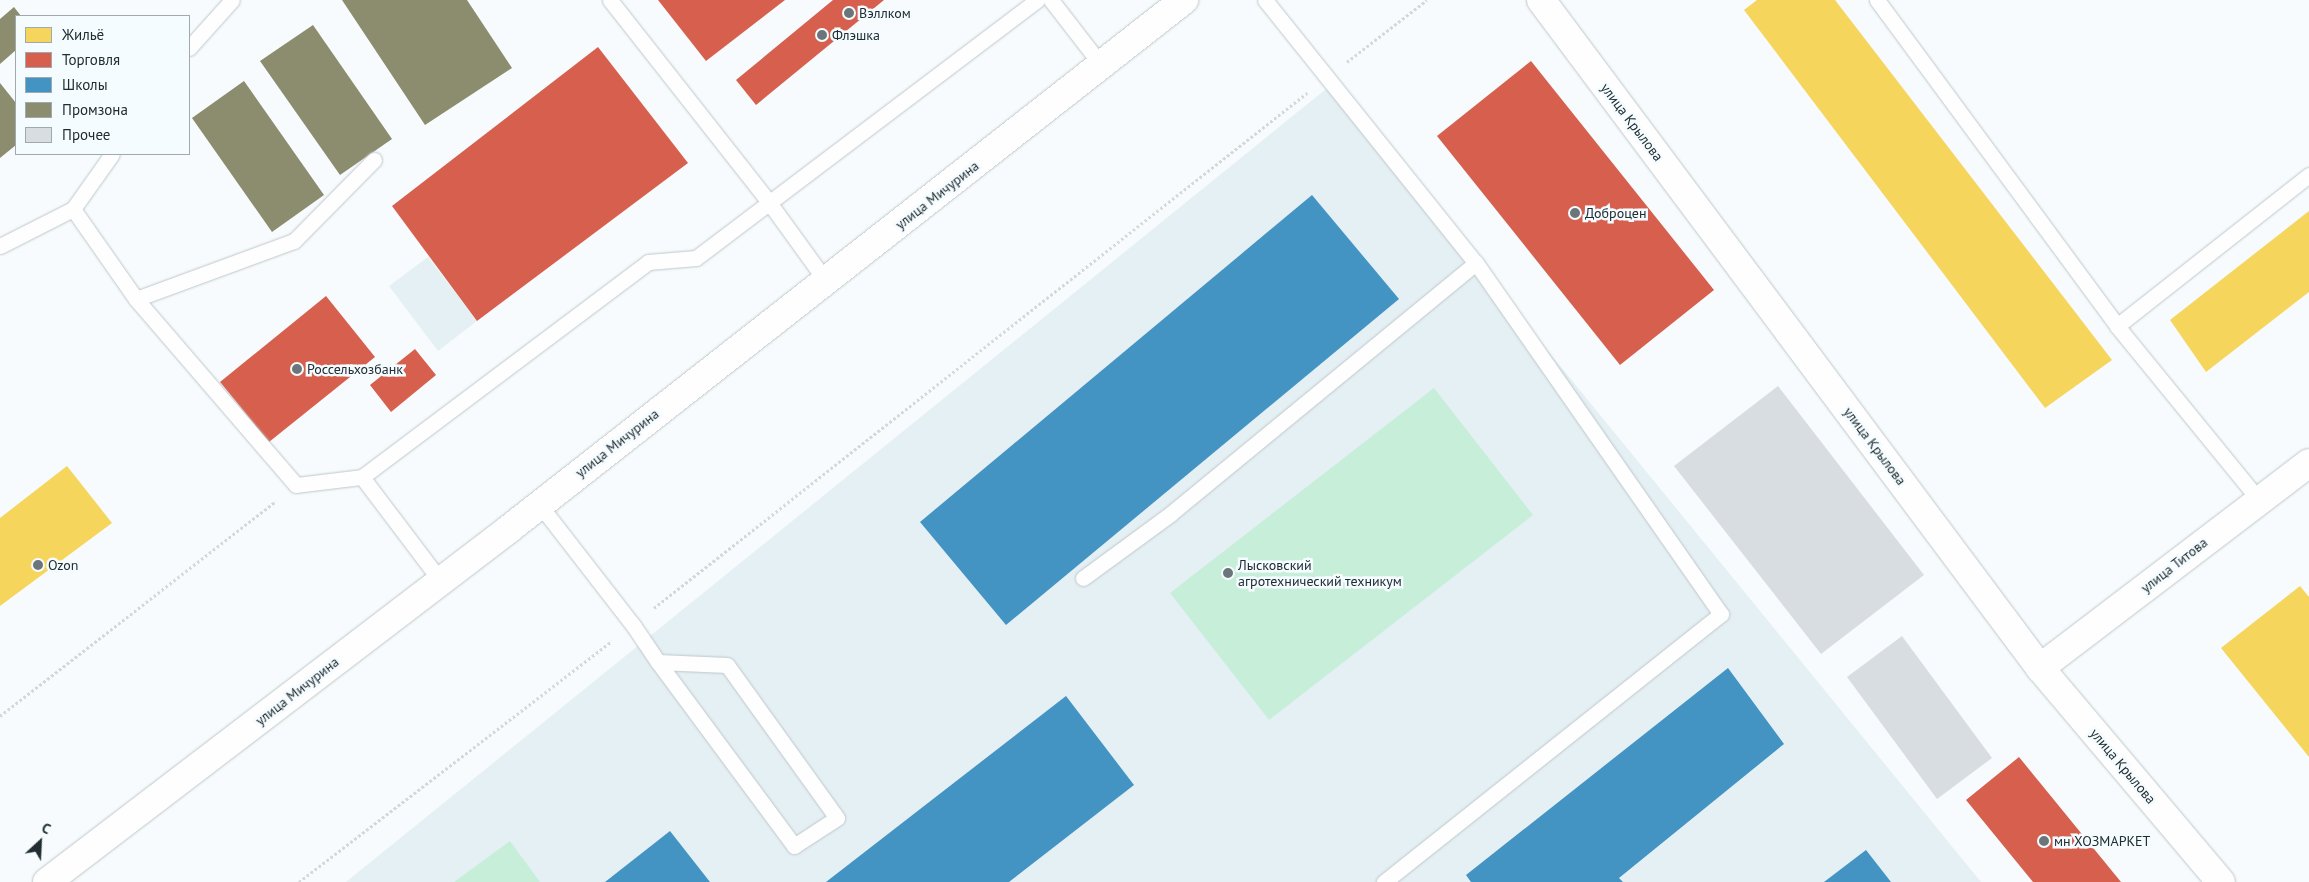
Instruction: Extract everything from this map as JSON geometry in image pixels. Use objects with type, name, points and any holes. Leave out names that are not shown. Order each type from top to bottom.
[{"type":"street","name":"улица Мичурина","points":[[47,882],[539,504],[1102,66],[1184,0]]},
{"type":"street","name":"улица Крылова","points":[[1541,0],[2040,668],[2222,882]]},
{"type":"street","name":"улица Титова","points":[[2040,668],[2259,500],[2309,464]]},
{"type":"lane","points":[[190,47],[232,0]]},
{"type":"lane","points":[[610,0],[768,201],[826,281]]},
{"type":"lane","points":[[73,209],[136,300],[296,485],[362,477],[648,262],[696,258],[768,201],[1037,0]]},
{"type":"lane","points":[[1051,0],[1102,66]]},
{"type":"lane","points":[[1265,0],[1476,264],[1720,614],[1384,882]]},
{"type":"lane","points":[[1877,0],[2117,326],[2259,500]]},
{"type":"lane","points":[[0,246],[73,209],[111,155]]},
{"type":"lane","points":[[136,300],[294,241],[374,160]]},
{"type":"lane","points":[[2117,326],[2309,175]]},
{"type":"lane","points":[[1083,578],[1170,515],[1476,264]]},
{"type":"lane","points":[[362,477],[440,580]]},
{"type":"lane","points":[[539,504],[633,625],[658,662],[794,846],[837,818],[727,665],[658,662]]},
{"type":"path","points":[[300,882],[633,625],[1427,0]]},
{"type":"path","points":[[0,716],[296,485]]},
{"type":"shaded area","name":"Лысковский агротехнический техникум","points":[[1331,85],[1981,882],[346,882]]},
{"type":"shaded area","points":[[428,257],[477,321],[438,351],[389,286]]},
{"type":"green space","points":[[1434,388],[1533,515],[1269,720],[1170,593]]},
{"type":"green space","points":[[510,841],[540,882],[454,882]]},
{"type":"building: Жильё","points":[[1757,0],[1835,0],[2112,360],[2045,408],[1744,10]]},
{"type":"building: Жильё","points":[[2309,211],[2309,292],[2206,372],[2170,320]]},
{"type":"building: Жильё","points":[[67,466],[112,523],[0,606],[0,518]]},
{"type":"building: Жильё","points":[[2300,586],[2309,597],[2309,757],[2221,648]]},
{"type":"building: Торговля","points":[[658,0],[785,0],[706,61]]},
{"type":"building: Торговля","points":[[833,0],[884,0],[756,105],[736,80]]},
{"type":"building: Торговля","points":[[598,47],[688,163],[477,321],[392,206]]},
{"type":"building: Торговля","name":"Доброцен","points":[[1531,61],[1714,290],[1620,365],[1437,136]]},
{"type":"building: Торговля","name":"Россельхозбанк","points":[[326,296],[375,357],[269,442],[220,382]]},
{"type":"building: Торговля","points":[[415,349],[436,375],[391,412],[370,385]]},
{"type":"building: Торговля","name":"мн ХОЗМАРКЕТ","points":[[2019,757],[2121,882],[2033,882],[1966,800]]},
{"type":"building: Школы","points":[[1312,195],[1399,299],[1006,625],[920,522]]},
{"type":"building: Школы","points":[[1728,668],[1784,744],[1619,878],[1623,882],[1471,882],[1466,875]]},
{"type":"building: Школы","points":[[1066,696],[1134,785],[1009,882],[826,882]]},
{"type":"building: Школы","points":[[670,831],[710,882],[605,882]]},
{"type":"building: Школы","points":[[1866,850],[1891,882],[1824,882]]},
{"type":"building: Промзона","points":[[342,0],[467,0],[512,68],[425,125]]},
{"type":"building: Промзона","points":[[14,7],[20,15],[15,15],[15,51],[0,64],[0,19]]},
{"type":"building: Промзона","points":[[313,25],[392,139],[340,175],[260,61]]},
{"type":"building: Промзона","points":[[244,81],[324,195],[272,232],[192,118]]},
{"type":"building: Промзона","points":[[0,83],[15,102],[15,146],[0,158]]},
{"type":"building: Прочее","points":[[1778,386],[1924,575],[1821,654],[1674,466]]},
{"type":"building: Прочее","points":[[1902,636],[1992,758],[1937,799],[1847,677]]},
{"type":"place","name":"Вэллком","points":[[849,13]]},
{"type":"place","name":"Флэшка","points":[[822,35]]},
{"type":"place","name":"Доброцен","points":[[1575,213]]},
{"type":"place","name":"Россельхозбанк","points":[[297,369]]},
{"type":"place","name":"Ozon","points":[[38,565]]},
{"type":"place","name":"Лысковский агротехнический техникум","points":[[1228,573]]},
{"type":"place","name":"мн ХОЗМАРКЕТ","points":[[2044,841]]}]
